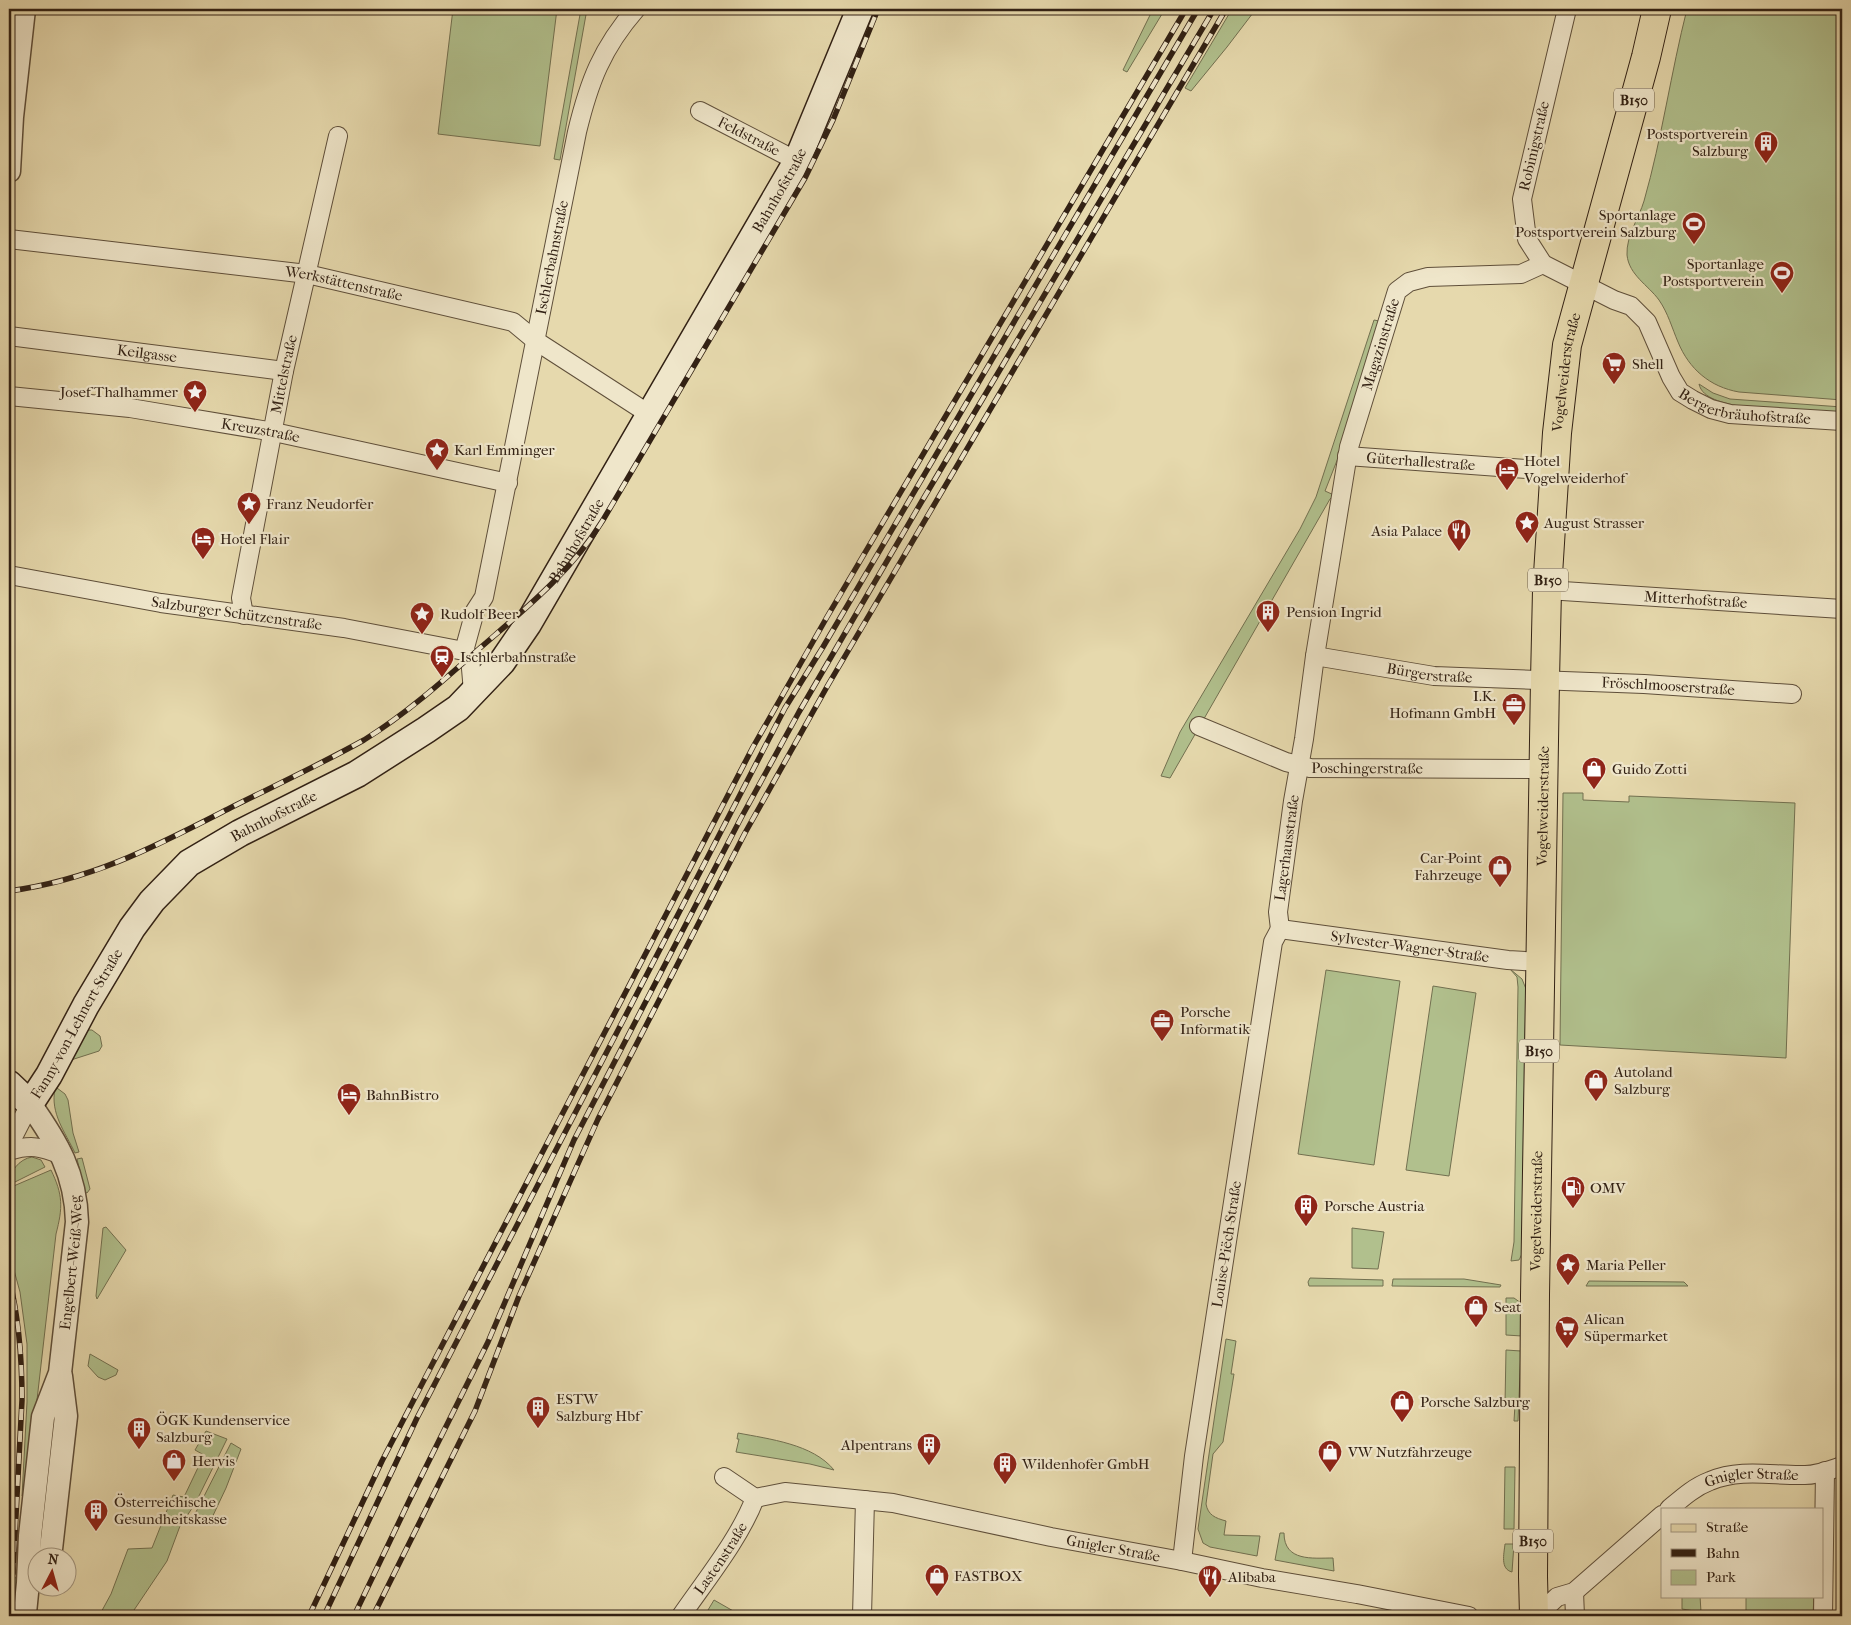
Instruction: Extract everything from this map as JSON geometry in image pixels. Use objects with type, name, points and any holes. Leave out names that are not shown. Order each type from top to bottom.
[{"type":"main road","name":"Bahnhofstraße","points":[[132,928],[152,901],[195,858],[240,832],[357,774],[426,730],[458,708],[502,662],[528,624],[797,161],[860,9]]},
{"type":"main road","name":"Vogelweiderstraße","points":[[1536,1616],[1533,1576],[1540,962],[1547,590],[1554,471],[1567,345],[1646,57],[1657,9]]},
{"type":"main road","name":"Fanny-von-Lehnert-Straße","points":[[30,1104],[49,1075],[86,1005],[132,928]]},
{"type":"main road","points":[[9,1084],[30,1104]]},
{"type":"street","points":[[9,171],[10,117],[24,9]]},
{"type":"street","name":"Ischlerbahnstraße","points":[[473,692],[467,654],[475,611],[484,597],[586,94],[600,61],[626,20],[636,9]]},
{"type":"street","name":"Robinigstraße","points":[[1542,264],[1527,239],[1522,200],[1567,9]]},
{"type":"street","name":"Feldstraße","points":[[700,112],[797,161]]},
{"type":"street","name":"Mittelstraße","points":[[244,615],[242,598],[284,371],[338,136]]},
{"type":"street","name":"Werkstättenstraße","points":[[9,239],[306,274],[513,322],[536,340],[649,414]]},
{"type":"street","points":[[1542,264],[1584,284]]},
{"type":"street","name":"Magazinstraße","points":[[1315,656],[1347,456],[1398,290],[1409,282],[1428,277],[1522,274],[1542,264]]},
{"type":"street","name":"Bergerbräuhofstraße","points":[[1584,284],[1614,300],[1631,306],[1647,322],[1671,377],[1680,392],[1693,400],[1711,409],[1730,414],[1842,421]]},
{"type":"street","name":"Keilgasse","points":[[9,336],[284,371]]},
{"type":"street","name":"Kreuzstraße","points":[[9,396],[130,408],[274,432],[508,483]]},
{"type":"street","name":"Güterhallestraße","points":[[1347,456],[1554,471]]},
{"type":"street","name":"Salzburger Schützenstraße","points":[[9,575],[161,603],[344,628],[502,662]]},
{"type":"street","name":"Mitterhofstraße","points":[[1547,590],[1842,609]]},
{"type":"street","name":"Bürgerstraße","points":[[1315,656],[1434,676],[1545,680]]},
{"type":"street","name":"Lagerhausstraße","points":[[1280,929],[1278,912],[1315,656]]},
{"type":"street","name":"Fröschlmooserstraße","points":[[1545,680],[1792,694]]},
{"type":"street","name":"Poschingerstraße","points":[[1200,726],[1286,762],[1310,768],[1544,769]]},
{"type":"street","name":"Sylvester-Wagner-Straße","points":[[1280,929],[1508,960],[1540,962]]},
{"type":"street","name":"Louise-Piëch-Straße","points":[[1182,1561],[1194,1456],[1273,942],[1280,929]]},
{"type":"street","name":"Fanny-von-Lehnert-Straße","points":[[9,1145],[30,1104]]},
{"type":"street","name":"Engelbert-Weiß-Weg","points":[[30,1104],[62,1155],[74,1188],[77,1222],[60,1373],[66,1416],[51,1548]]},
{"type":"street","points":[[9,1151],[24,1146],[39,1147],[62,1155]]},
{"type":"street","name":"Engelbert-Weiß-Weg","points":[[24,1615],[28,1583],[30,1536],[43,1417],[60,1373]]},
{"type":"street","name":"Gnigler Straße","points":[[1670,1508],[1686,1494],[1711,1480],[1752,1473],[1806,1475],[1826,1472],[1842,1466]]},
{"type":"street","points":[[1824,1544],[1826,1472]]},
{"type":"street","points":[[724,1477],[755,1498]]},
{"type":"street","name":"Gnigler Straße","points":[[755,1498],[785,1492],[893,1503],[1051,1537],[1469,1616]]},
{"type":"street","name":"Lastenstraße","points":[[681,1616],[749,1514],[755,1498]]},
{"type":"street","points":[[862,1616],[865,1500]]},
{"type":"street","points":[[1536,1616],[1556,1597],[1574,1592],[1661,1516]]},
{"type":"street","points":[[1574,1592],[1575,1616]]},
{"type":"street","name":"Engelbert-Weiß-Weg","points":[[24,1615],[36,1598]]},
{"type":"street","points":[[1822,1598],[1822,1616]]},
{"type":"green space","points":[[453,9],[557,9],[540,146],[438,134]]},
{"type":"green space","points":[[581,9],[587,9],[560,160],[554,159]]},
{"type":"green space","points":[[1153,9],[1165,9],[1127,72],[1123,70]]},
{"type":"green space","points":[[1232,9],[1256,9],[1191,91],[1185,88]]},
{"type":"green space","points":[[1687,9],[1842,9],[1842,400],[1739,392],[1729,390],[1710,381],[1694,368],[1688,360],[1659,300],[1635,274],[1628,262],[1627,248],[1633,227],[1644,201]]},
{"type":"green space","points":[[1374,320],[1379,321],[1338,458],[1325,491],[1334,495],[1170,778],[1161,776],[1180,732],[1300,529],[1316,497]]},
{"type":"green space","points":[[1699,384],[1713,393],[1730,399],[1842,407],[1842,413],[1738,406],[1709,397]]},
{"type":"green space","points":[[1563,793],[1583,793],[1583,800],[1629,802],[1629,796],[1795,803],[1786,1058],[1560,1045]]},
{"type":"green space","points":[[1510,969],[1522,979],[1526,989],[1522,1254],[1519,1260],[1511,1261],[1514,1242],[1518,987],[1517,977]]},
{"type":"green space","points":[[1326,970],[1400,981],[1374,1165],[1298,1154]]},
{"type":"green space","points":[[1433,986],[1476,993],[1449,1176],[1406,1170]]},
{"type":"green space","points":[[87,1030],[92,1030],[100,1036],[102,1046],[99,1051],[71,1060]]},
{"type":"green space","points":[[57,1088],[65,1094],[68,1100],[73,1133],[79,1152],[75,1153],[56,1114],[54,1098],[55,1089]]},
{"type":"green space","points":[[32,1157],[41,1160],[45,1167],[9,1185],[11,1175],[19,1163]]},
{"type":"green space","points":[[82,1158],[90,1189],[87,1193],[85,1192],[77,1159]]},
{"type":"green space","points":[[51,1170],[60,1194],[61,1208],[56,1234],[26,1496],[22,1496],[27,1402],[27,1344],[20,1292],[9,1252],[9,1188]]},
{"type":"green space","points":[[106,1227],[126,1250],[97,1299],[103,1228]]},
{"type":"green space","points":[[1352,1228],[1384,1232],[1378,1269],[1352,1268]]},
{"type":"green space","points":[[1310,1278],[1383,1280],[1383,1286],[1309,1286]]},
{"type":"green space","points":[[1393,1279],[1464,1279],[1501,1285],[1500,1287],[1392,1286]]},
{"type":"green space","points":[[1589,1281],[1684,1282],[1688,1286],[1586,1286]]},
{"type":"green space","points":[[1506,1298],[1514,1298],[1521,1303],[1522,1336],[1506,1335]]},
{"type":"green space","points":[[1226,1339],[1236,1341],[1231,1374],[1234,1374],[1223,1442],[1213,1454],[1206,1504],[1208,1511],[1219,1519],[1226,1521],[1224,1535],[1260,1536],[1257,1556],[1210,1547],[1203,1543],[1198,1529]]},
{"type":"green space","points":[[1506,1350],[1521,1351],[1518,1421],[1514,1421],[1515,1405],[1505,1404]]},
{"type":"green space","points":[[90,1354],[118,1370],[116,1375],[105,1380],[98,1377],[88,1366]]},
{"type":"green space","points":[[206,1431],[227,1439],[195,1504],[180,1526],[167,1561],[130,1616],[99,1616],[111,1594],[128,1549],[152,1548],[173,1495],[184,1497],[204,1455],[195,1450]]},
{"type":"green space","points":[[738,1433],[776,1440],[803,1448],[825,1461],[834,1470],[810,1464],[736,1452],[739,1439],[737,1439]]},
{"type":"green space","points":[[231,1443],[241,1449],[226,1488],[209,1524],[195,1514]]},
{"type":"green space","points":[[1505,1467],[1515,1467],[1514,1529],[1504,1529]]},
{"type":"green space","points":[[1280,1533],[1284,1533],[1285,1542],[1294,1554],[1309,1558],[1333,1558],[1334,1571],[1275,1560]]},
{"type":"green space","points":[[1505,1544],[1514,1544],[1512,1572],[1504,1564]]},
{"type":"green space","points":[[17,1577],[20,1578],[9,1614],[9,1581]]},
{"type":"green space","points":[[1682,1598],[1700,1598],[1701,1612],[1682,1609]]},
{"type":"green space","points":[[1746,1598],[1814,1598],[1813,1615],[1748,1615],[1746,1612]]},
{"type":"green space","points":[[714,1600],[742,1616],[717,1616],[708,1610]]},
{"type":"railway","points":[[9,891],[69,879],[124,859],[178,835],[364,740],[424,697],[514,619],[562,573],[591,539],[603,520],[805,178],[833,120],[878,9]]},
{"type":"railway","points":[[309,1616],[382,1461],[753,747],[827,617],[1186,9]]},
{"type":"railway","points":[[324,1616],[417,1418],[785,708],[823,647],[1198,9]]},
{"type":"railway","points":[[354,1616],[488,1342],[574,1140],[741,818],[799,712],[922,501],[1214,9]]},
{"type":"railway","points":[[373,1616],[475,1411],[519,1296],[598,1119],[745,833],[828,685],[1226,9]]},
{"type":"railway","points":[[9,1278],[18,1323],[22,1385],[13,1573]]},
{"type":"railway","points":[[9,1341],[9,1432]]},
{"type":"place","name":"Postsportverein Salzburg","points":[[1766,164]]},
{"type":"place","name":"Sportanlage Postsportverein Salzburg","points":[[1694,245]]},
{"type":"place","name":"Sportanlage Postsportverein","points":[[1782,294]]},
{"type":"place","name":"Shell","points":[[1614,385]]},
{"type":"place","name":"Josef Thalhammer","points":[[195,413]]},
{"type":"place","name":"Karl Emminger","points":[[437,471]]},
{"type":"place","name":"Hotel Vogelweiderhof","points":[[1507,491]]},
{"type":"place","name":"Franz Neudorfer","points":[[249,525]]},
{"type":"place","name":"August Strasser","points":[[1527,544]]},
{"type":"place","name":"Asia Palace","points":[[1459,552]]},
{"type":"place","name":"Hotel Flair","points":[[203,560]]},
{"type":"place","name":"Pension Ingrid","points":[[1268,633]]},
{"type":"place","name":"Rudolf Beer","points":[[422,635]]},
{"type":"place","name":"Ischlerbahnstraße","points":[[442,678]]},
{"type":"place","name":"I.K. Hofmann GmbH","points":[[1514,726]]},
{"type":"place","name":"Guido Zotti","points":[[1594,790]]},
{"type":"place","name":"Car-Point Fahrzeuge","points":[[1500,888]]},
{"type":"place","name":"Porsche Informatik","points":[[1162,1042]]},
{"type":"place","name":"Autoland Salzburg","points":[[1596,1102]]},
{"type":"place","name":"BahnBistro","points":[[349,1116]]},
{"type":"place","name":"OMV","points":[[1573,1209]]},
{"type":"place","name":"Porsche Austria","points":[[1306,1227]]},
{"type":"place","name":"Maria Peller","points":[[1568,1286]]},
{"type":"place","name":"Seat","points":[[1476,1328]]},
{"type":"place","name":"Alican Süpermarket","points":[[1567,1349]]},
{"type":"place","name":"Porsche Salzburg","points":[[1402,1423]]},
{"type":"place","name":"ESTW Salzburg Hbf","points":[[538,1429]]},
{"type":"place","name":"ÖGK Kundenservice Salzburg","points":[[139,1450]]},
{"type":"place","name":"Alpentrans","points":[[929,1466]]},
{"type":"place","name":"VW Nutzfahrzeuge","points":[[1330,1473]]},
{"type":"place","name":"Hervis","points":[[174,1482]]},
{"type":"place","name":"Wildenhofer GmbH","points":[[1005,1485]]},
{"type":"place","name":"Österreichische Gesundheitskasse","points":[[96,1532]]},
{"type":"place","name":"FASTBOX","points":[[937,1597]]},
{"type":"place","name":"Alibaba","points":[[1210,1598]]}]
